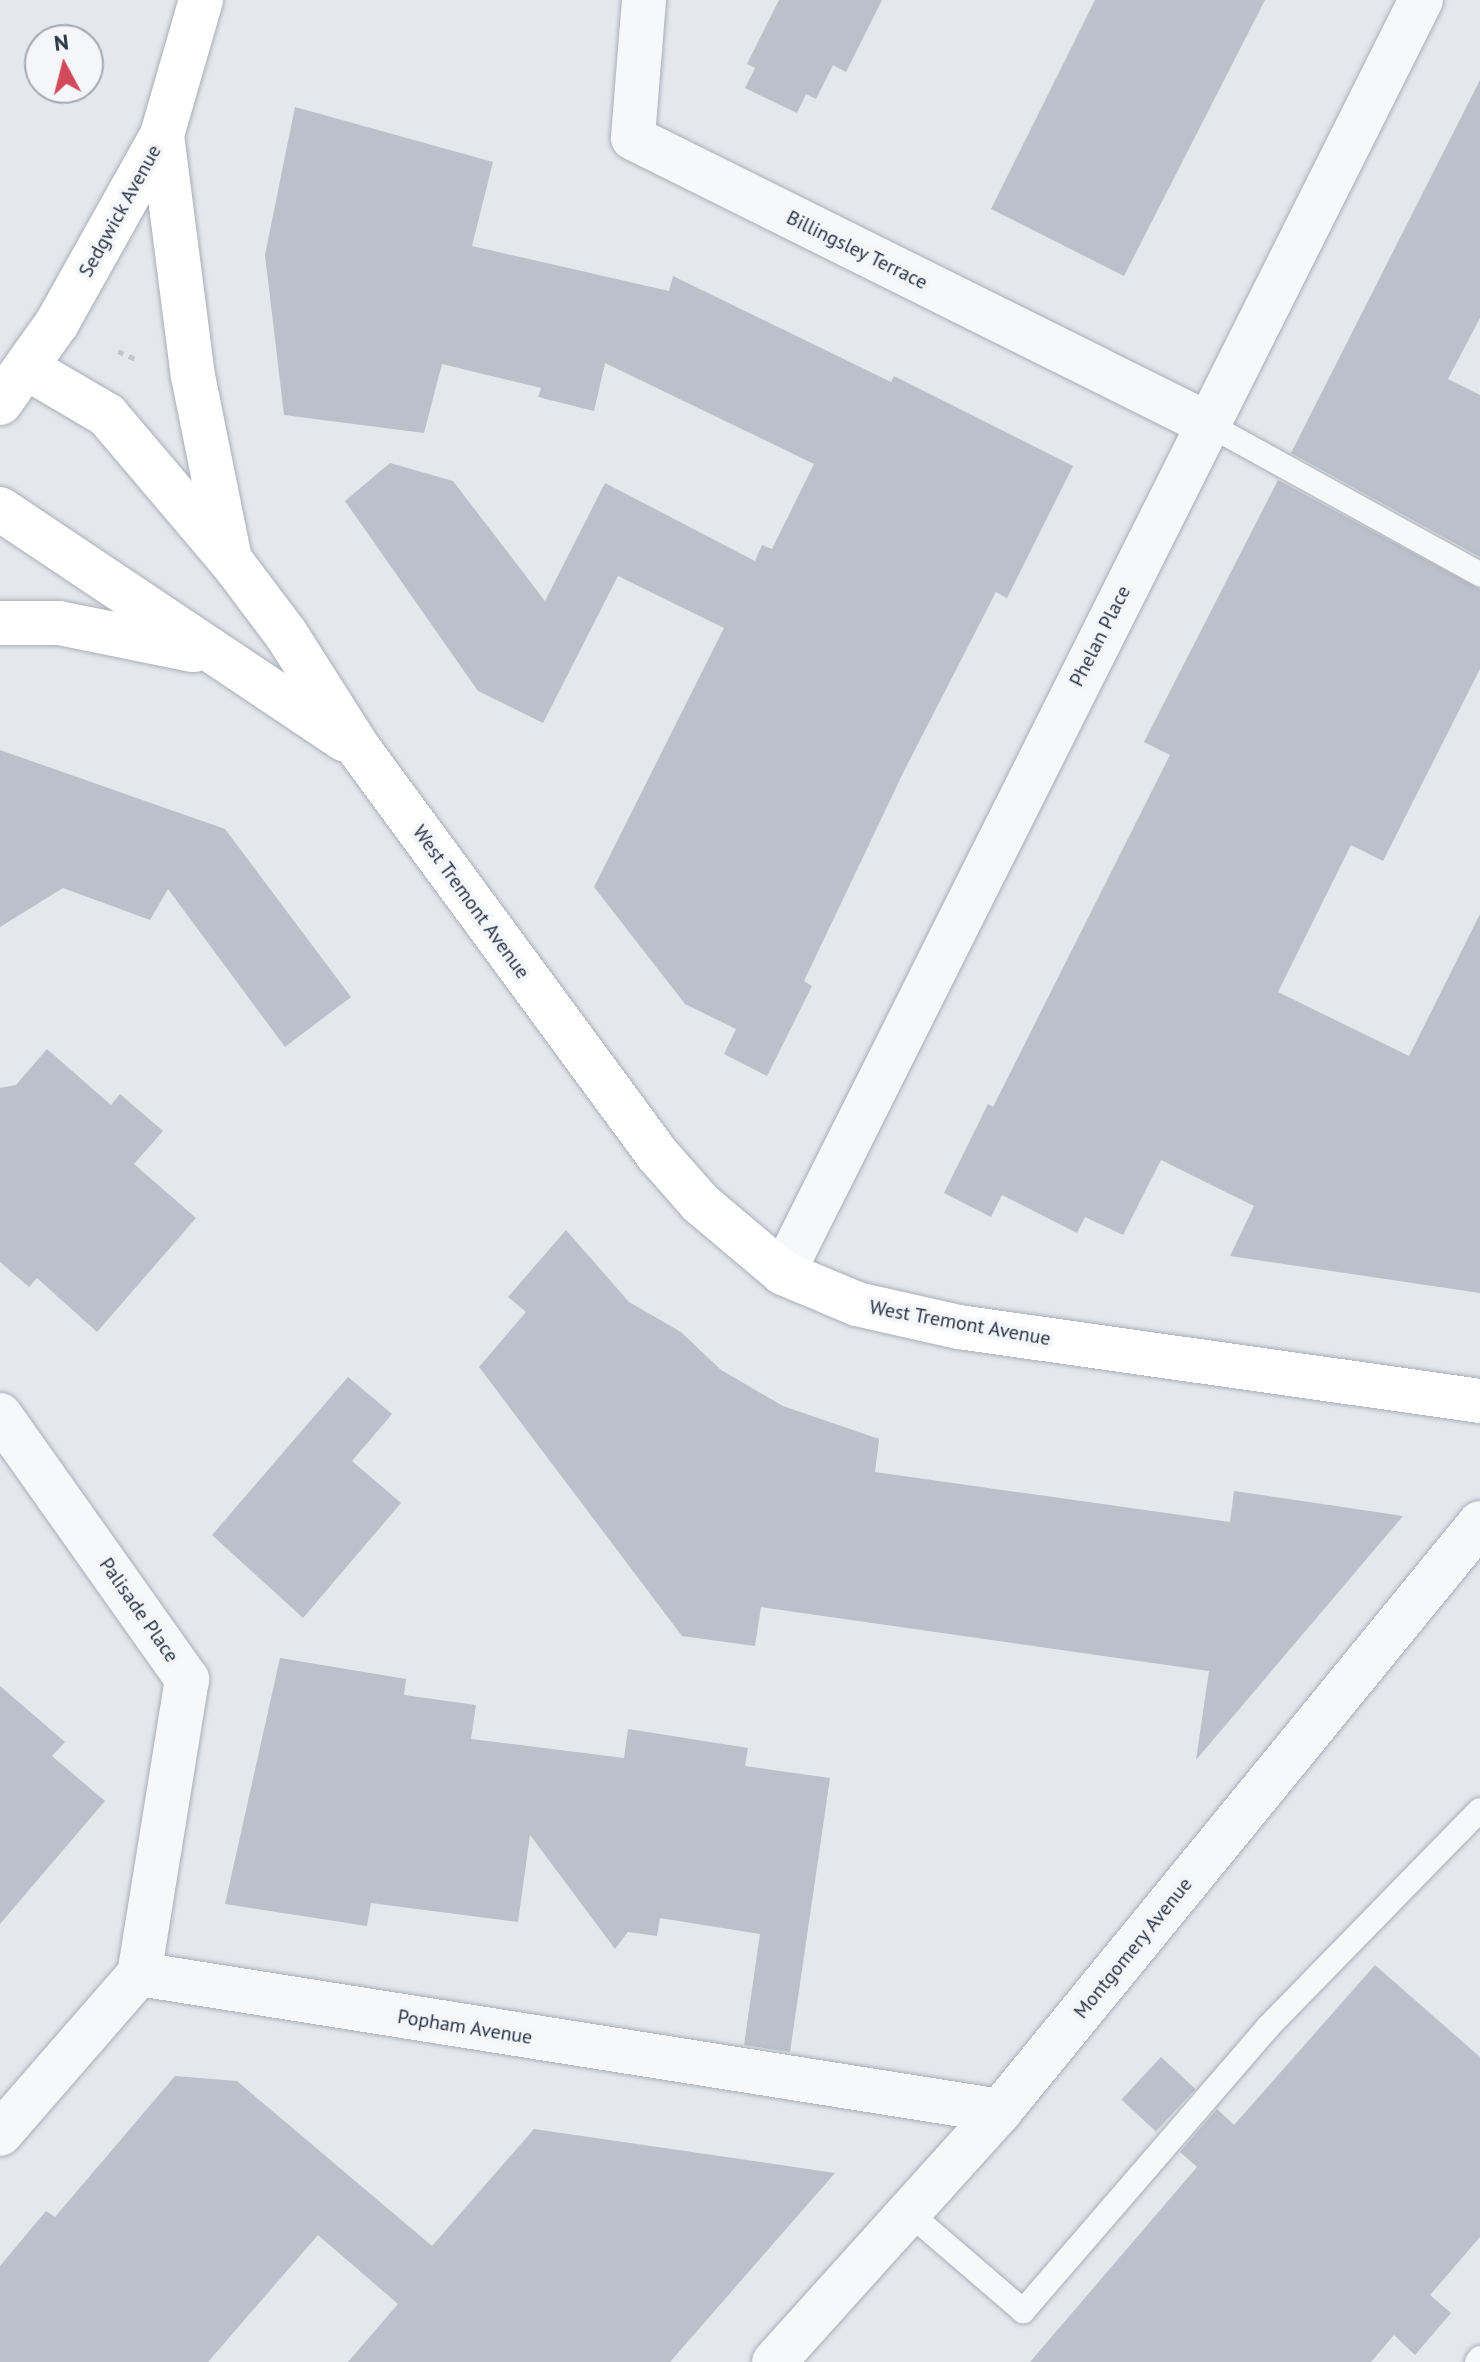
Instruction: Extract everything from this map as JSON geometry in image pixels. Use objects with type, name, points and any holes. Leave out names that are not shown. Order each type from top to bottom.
[{"type":"main road","name":"Sedgwick Avenue","points":[[0,403],[27,368],[162,135],[201,0]]},
{"type":"main road","points":[[162,135],[193,376],[231,561]]},
{"type":"main road","name":"West Tremont Avenue","points":[[27,368],[107,415],[231,561],[286,634],[359,749],[657,1154],[700,1203],[783,1273],[857,1304],[959,1327],[1480,1401]]},
{"type":"main road","name":"West Tremont Avenue","points":[[0,509],[359,749]]},
{"type":"main road","points":[[0,623],[99,629],[227,659]]},
{"type":"street","name":"Billingsley Terrace","points":[[644,0],[633,138],[1206,423]]},
{"type":"street","name":"Phelan Place","points":[[783,1273],[1206,423],[1421,0]]},
{"type":"street","name":"Palisade Place","points":[[0,1415],[187,1679],[139,1974]]},
{"type":"street","name":"Montgomery Avenue","points":[[774,2362],[1000,2111],[1480,1523]]},
{"type":"street","name":"Popham Avenue","points":[[139,1974],[1000,2111]]},
{"type":"street","points":[[0,2134],[139,1974]]},
{"type":"lane","points":[[1206,423],[1480,574]]},
{"type":"lane","points":[[908,2212],[1023,2311],[1268,2027],[1480,1810]]},
{"type":"building","points":[[779,0],[882,0],[846,72],[833,65],[816,99],[806,94],[797,113],[745,88],[755,68],[747,64]]},
{"type":"building","points":[[1095,0],[1265,0],[1124,276],[991,209]]},
{"type":"building","points":[[1480,80],[1480,318],[1448,379],[1480,395],[1480,557],[1291,453]]},
{"type":"building","points":[[295,107],[493,162],[472,246],[669,291],[673,276],[891,382],[894,376],[1073,466],[1007,598],[996,592],[904,771],[804,981],[812,986],[767,1076],[724,1054],[736,1029],[685,1004],[594,887],[724,628],[618,576],[543,723],[478,691],[345,501],[390,463],[453,481],[545,601],[605,483],[755,561],[762,545],[772,549],[814,464],[605,363],[594,411],[538,397],[541,388],[442,364],[424,433],[284,415],[265,255]]},
{"type":"building","points":[[1278,480],[1480,589],[1480,669],[1383,861],[1351,845],[1278,992],[1409,1056],[1480,914],[1480,1293],[1230,1256],[1254,1206],[1161,1160],[1123,1235],[1085,1217],[1077,1233],[1002,1195],[991,1217],[944,1193],[988,1104],[993,1107],[1170,755],[1144,742]]},
{"type":"building","points":[[0,750],[225,829],[351,997],[285,1047],[168,889],[150,920],[63,888],[0,927]]},
{"type":"building","points":[[47,1049],[111,1105],[120,1094],[163,1131],[134,1164],[196,1218],[97,1332],[37,1278],[29,1287],[0,1262],[0,1088],[16,1085]]},
{"type":"building","points":[[566,1230],[629,1302],[681,1332],[721,1370],[783,1406],[879,1439],[875,1472],[1230,1522],[1234,1491],[1403,1516],[1196,1760],[1209,1671],[761,1607],[755,1646],[682,1636],[479,1367],[526,1312],[508,1297]]},
{"type":"building","points":[[348,1377],[392,1414],[352,1461],[401,1503],[303,1618],[212,1535]]},
{"type":"building","points":[[280,1658],[406,1679],[404,1695],[476,1705],[471,1739],[624,1758],[628,1729],[748,1748],[745,1766],[830,1778],[790,2052],[744,2045],[760,1934],[660,1918],[657,1936],[628,1932],[615,1949],[530,1835],[518,1922],[371,1903],[367,1926],[225,1904]]},
{"type":"building","points":[[0,1686],[65,1742],[52,1756],[105,1801],[0,1924]]},
{"type":"building","points":[[1375,1965],[1480,2057],[1480,2237],[1430,2295],[1451,2313],[1415,2355],[1394,2335],[1371,2362],[1030,2362],[1197,2167],[1180,2152],[1217,2109],[1234,2125]]},
{"type":"building","points":[[1161,2057],[1195,2089],[1156,2131],[1121,2099]]},
{"type":"building","points":[[175,2076],[237,2081],[432,2246],[534,2129],[835,2173],[670,2362],[348,2362],[398,2304],[318,2235],[208,2362],[0,2362],[0,2266],[46,2211],[55,2217]]}]
